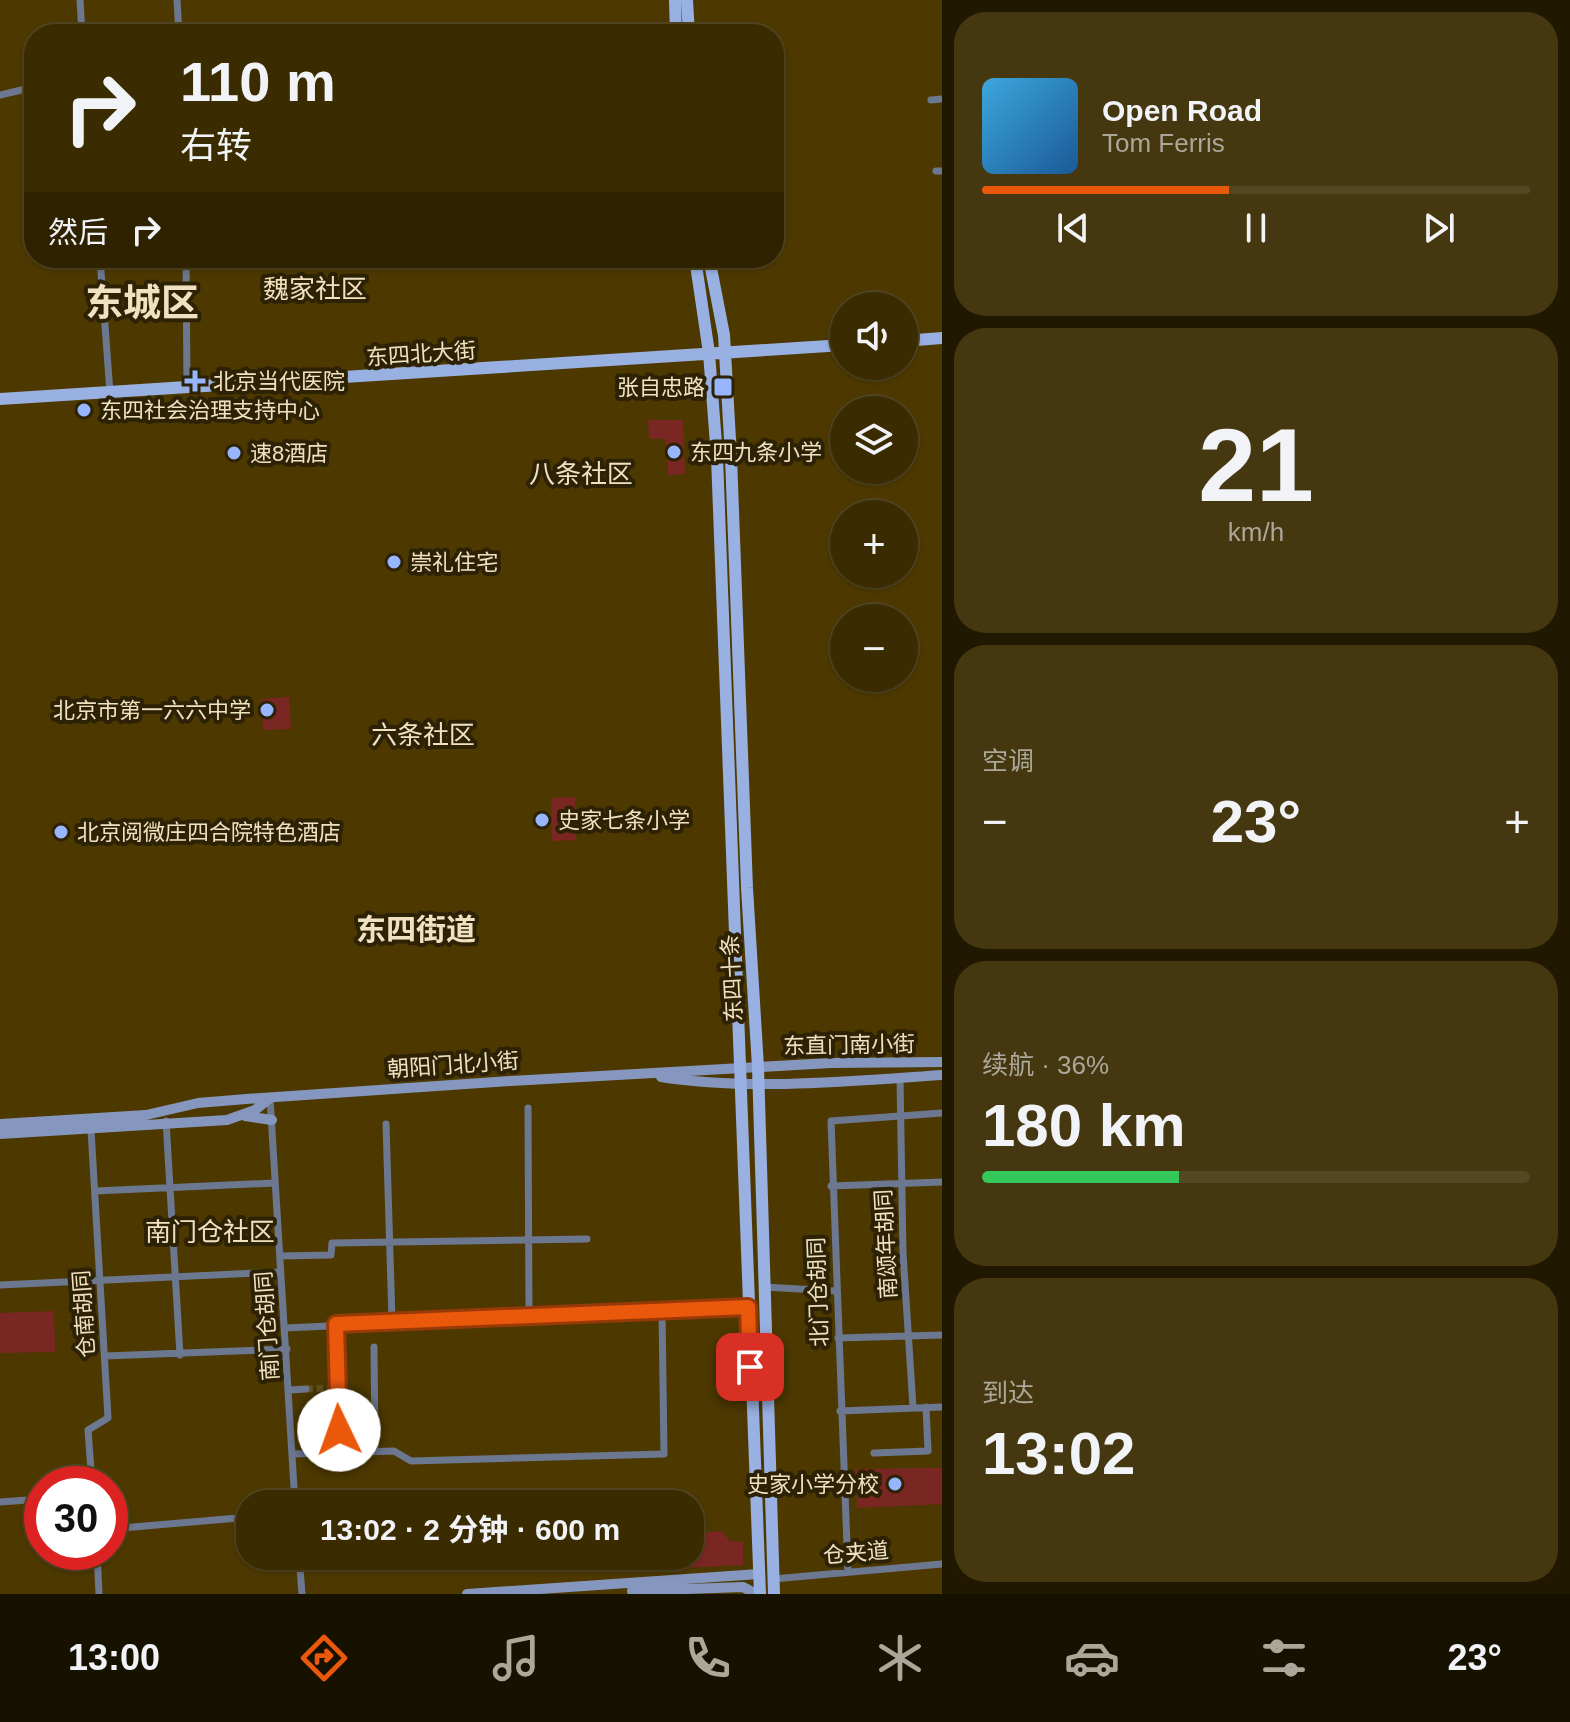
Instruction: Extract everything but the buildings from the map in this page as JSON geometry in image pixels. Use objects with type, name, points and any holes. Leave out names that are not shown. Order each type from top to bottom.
[{"type":"main road","points":[[675,0],[676,24]]},
{"type":"main road","points":[[687,0],[688,24]]},
{"type":"main road","points":[[696,268],[709,357]]},
{"type":"main road","points":[[712,268],[719,292],[725,356]]},
{"type":"main road","points":[[918,340],[942,338]]},
{"type":"main road","name":"东四北大街","points":[[725,356],[830,346]]},
{"type":"main road","name":"东四北大街","points":[[0,399],[605,362],[830,352]]},
{"type":"main road","name":"东四十条","points":[[725,356],[758,1067],[774,1594]]},
{"type":"main road","name":"东四十条","points":[[709,357],[717,457],[758,1594]]},
{"type":"main road","name":"东直门南小街","points":[[741,1075],[758,1067],[942,1062]]},
{"type":"main road","name":"朝阳门北小街","points":[[0,1124],[164,1112],[198,1103],[270,1098],[639,1074],[741,1075]]},
{"type":"main road","name":"东直门南小街","points":[[741,1075],[758,1083],[942,1075]]},
{"type":"main road","name":"朝阳门北小街","points":[[0,1134],[91,1130],[243,1115],[270,1098]]},
{"type":"main road","points":[[243,1115],[272,1120]]},
{"type":"main road","points":[[467,1594],[759,1574]]},
{"type":"main road","points":[[586,1594],[743,1587],[758,1594]]},
{"type":"street","points":[[80,0],[81,24]]},
{"type":"street","points":[[177,0],[178,24]]},
{"type":"street","points":[[0,95],[24,89]]},
{"type":"street","points":[[931,100],[942,99]]},
{"type":"street","points":[[101,268],[110,393]]},
{"type":"street","points":[[186,268],[187,389]]},
{"type":"street","name":"南颂年胡同","points":[[900,1078],[901,1183],[913,1407]]},
{"type":"street","name":"南门仓胡同","points":[[270,1098],[294,1490]]},
{"type":"street","points":[[528,1108],[529,1315]]},
{"type":"street","points":[[164,1112],[180,1355]]},
{"type":"street","name":"北门仓胡同","points":[[848,1572],[831,1186],[831,1121],[942,1113]]},
{"type":"street","points":[[386,1124],[392,1320]]},
{"type":"street","name":"仓南胡同","points":[[91,1130],[108,1418],[88,1430],[91,1466]]},
{"type":"street","points":[[831,1186],[942,1182]]},
{"type":"street","points":[[95,1191],[275,1183]]},
{"type":"street","points":[[280,1256],[331,1255],[332,1243],[587,1239]]},
{"type":"street","points":[[0,1285],[280,1272]]},
{"type":"street","points":[[764,1287],[835,1291]]},
{"type":"street","points":[[285,1328],[392,1320],[748,1307]]},
{"type":"street","points":[[293,1454],[394,1451],[411,1461],[664,1454],[662,1310]]},
{"type":"street","points":[[336,1324],[334,1387],[340,1451]]},
{"type":"street","points":[[838,1338],[942,1335]]},
{"type":"street","points":[[374,1347],[375,1451]]},
{"type":"street","points":[[105,1356],[287,1349]]},
{"type":"street","points":[[290,1390],[306,1389]]},
{"type":"street","points":[[874,1453],[928,1451],[926,1407]]},
{"type":"street","points":[[840,1411],[942,1407]]},
{"type":"street","points":[[0,1502],[24,1500]]},
{"type":"street","points":[[128,1527],[236,1518]]},
{"type":"street","name":"仓夹道","points":[[773,1579],[942,1564]]},
{"type":"street","points":[[98,1570],[99,1594]]},
{"type":"street","points":[[300,1570],[302,1594]]},
{"type":"shaded area","points":[[648,420],[683,420],[685,474],[668,475],[666,439],[649,439]]},
{"type":"shaded area","points":[[289,697],[291,729],[263,730],[261,699]]},
{"type":"shaded area","points":[[575,797],[576,840],[552,841],[551,798]]},
{"type":"shaded area","points":[[54,1311],[55,1352],[0,1353],[0,1313]]},
{"type":"shaded area","points":[[942,1468],[942,1504],[857,1508],[856,1469]]},
{"type":"shaded area","points":[[721,1531],[730,1541],[743,1542],[743,1565],[704,1567],[704,1533]]},
{"type":"tunnel","points":[[306,1389],[332,1388]]},
{"type":"place","name":"北京当代医院","points":[[195,381]]},
{"type":"place","name":"张自忠路","points":[[723,387]]},
{"type":"place","name":"东四社会治理支持中心","points":[[84,410]]},
{"type":"place","name":"东四九条小学","points":[[674,452]]},
{"type":"place","name":"速8酒店","points":[[234,453]]},
{"type":"place","name":"崇礼住宅","points":[[394,562]]},
{"type":"place","name":"北京市第一六六中学","points":[[267,710]]},
{"type":"place","name":"史家七条小学","points":[[542,820]]},
{"type":"place","name":"北京阅微庄四合院特色酒店","points":[[61,832]]},
{"type":"place","name":"史家小学分校","points":[[895,1484]]},
{"type":"district","name":"魏家社区","points":[[315,289]]},
{"type":"district","name":"东城区","points":[[142,303]]},
{"type":"district","name":"八条社区","points":[[581,474]]},
{"type":"district","name":"六条社区","points":[[423,735]]},
{"type":"district","name":"东四街道","points":[[416,929]]},
{"type":"district","name":"南门仓社区","points":[[210,1232]]},
{"type":"route","points":[[339,1430],[336,1324],[748,1307],[750,1367]]}]
